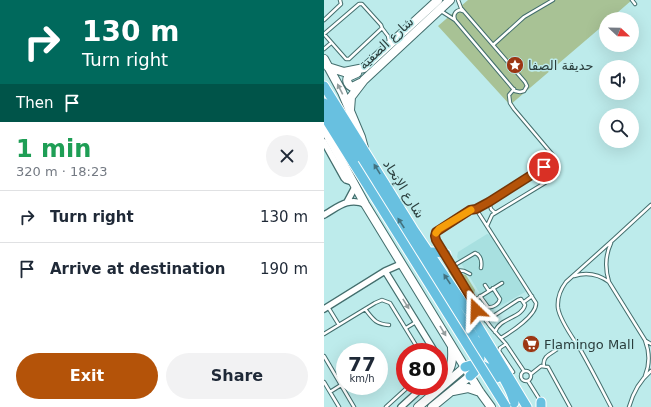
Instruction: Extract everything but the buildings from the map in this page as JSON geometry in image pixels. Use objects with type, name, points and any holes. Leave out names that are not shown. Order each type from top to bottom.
[{"type":"highway","name":"شارع الإتحاد","points":[[324,86],[429,252],[473,318],[527,407]]},
{"type":"highway","points":[[324,103],[474,337],[498,371],[511,393],[512,406]]},
{"type":"highway","points":[[324,116],[512,406]]},
{"type":"highway","points":[[429,252],[446,254]]},
{"type":"highway","points":[[473,318],[475,304]]},
{"type":"highway","points":[[467,378],[475,372],[480,364],[481,356],[474,337]]},
{"type":"highway","points":[[462,370],[474,364],[480,364],[488,368],[495,376],[512,406]]},
{"type":"main road","name":"شارع الصفية","points":[[326,63],[344,72],[364,68],[438,0]]},
{"type":"main road","name":"شارع الصفية","points":[[350,110],[351,97],[364,80],[450,0]]},
{"type":"main road","points":[[326,63],[342,92],[362,137],[365,151]]},
{"type":"main road","points":[[364,68],[349,76],[347,81],[349,85],[352,86],[364,80]]},
{"type":"main road","points":[[324,129],[365,204],[452,347],[462,370],[490,406]]},
{"type":"main road","points":[[452,347],[464,358],[470,358],[474,353],[474,337]]},
{"type":"main road","points":[[448,373],[451,367],[452,347]]},
{"type":"main road","points":[[448,380],[462,370]]},
{"type":"main road","points":[[490,406],[477,380],[481,373],[484,372],[495,376]]},
{"type":"main road","points":[[432,407],[467,378]]},
{"type":"main road","points":[[450,392],[468,388],[480,392]]},
{"type":"main road","points":[[418,407],[430,395]]},
{"type":"street","points":[[324,142],[344,178],[354,185],[347,202]]},
{"type":"street","points":[[324,215],[347,202],[365,204]]},
{"type":"street","points":[[326,308],[385,271],[401,264]]},
{"type":"street","points":[[385,271],[430,343]]},
{"type":"street","points":[[401,407],[414,395]]},
{"type":"lane","points":[[324,20],[341,4],[340,0]]},
{"type":"lane","points":[[439,10],[448,14],[455,20],[514,89],[518,92],[522,92],[526,88],[526,84],[459,5],[458,0]]},
{"type":"lane","points":[[493,45],[524,17],[553,0]]},
{"type":"lane","points":[[632,0],[635,4]]},
{"type":"lane","points":[[382,28],[348,59],[345,59],[325,36],[325,33],[359,4],[362,4],[387,33],[389,41],[387,48]]},
{"type":"lane","points":[[455,20],[454,16],[456,12],[460,10],[464,11]]},
{"type":"lane","points":[[387,33],[400,35]]},
{"type":"lane","points":[[324,49],[331,43]]},
{"type":"lane","points":[[487,226],[490,217],[495,213],[553,178],[555,174],[554,171],[558,167],[558,164],[552,154],[514,109],[510,102],[509,95],[514,89]]},
{"type":"lane","points":[[531,374],[528,371],[524,371],[506,344],[486,321],[435,238],[436,232],[470,210],[476,209],[489,202],[546,166],[550,167],[554,171]]},
{"type":"lane","points":[[489,202],[491,209],[495,213]]},
{"type":"lane","points":[[611,407],[559,310],[559,294],[563,286],[571,278],[651,205]]},
{"type":"lane","points":[[476,209],[536,303],[534,310],[520,325],[501,338]]},
{"type":"lane","points":[[614,239],[608,250],[606,262],[607,272],[610,282],[645,340],[649,356],[645,376],[634,394],[629,407]]},
{"type":"lane","points":[[453,266],[475,253],[478,254],[481,259],[481,268]]},
{"type":"lane","points":[[455,270],[464,271],[470,274]]},
{"type":"lane","points":[[571,278],[591,274],[610,282]]},
{"type":"lane","points":[[475,304],[480,296],[502,283]]},
{"type":"lane","points":[[485,285],[489,290]]},
{"type":"lane","points":[[480,296],[488,307],[498,304],[500,299],[493,288]]},
{"type":"lane","points":[[524,302],[532,296]]},
{"type":"lane","points":[[486,321],[520,299],[524,302]]},
{"type":"lane","points":[[324,334],[378,301],[386,301],[390,303],[415,343]]},
{"type":"lane","points":[[495,333],[496,328],[499,325],[523,309],[526,305],[524,302]]},
{"type":"lane","points":[[326,308],[339,325]]},
{"type":"lane","points":[[365,309],[378,324],[389,325]]},
{"type":"lane","points":[[406,328],[417,321]]},
{"type":"lane","points":[[645,340],[651,344]]},
{"type":"lane","points":[[506,344],[500,348],[500,352],[513,372]]},
{"type":"lane","points":[[544,366],[543,362],[545,357],[556,350]]},
{"type":"lane","points":[[324,356],[336,376]]},
{"type":"lane","points":[[528,381],[531,374],[544,366]]},
{"type":"lane","points":[[544,366],[549,369],[570,407]]},
{"type":"lane","points":[[524,371],[521,378],[528,381],[542,405]]},
{"type":"lane","points":[[645,376],[651,371]]},
{"type":"lane","points":[[324,382],[339,407]]},
{"type":"lane","points":[[330,392],[336,388]]},
{"type":"lane","points":[[347,395],[354,407]]},
{"type":"lane","points":[[386,407],[399,395]]},
{"type":"shaded area","points":[[487,234],[491,235],[527,291],[491,311],[457,257],[458,252]]},
{"type":"green space","name":"حديقة الصفا","points":[[468,0],[632,0],[618,12],[599,12],[599,29],[510,105],[438,26]]},
{"type":"green space","points":[[445,270],[466,275],[475,290],[470,309]]},
{"type":"slow traffic","points":[[436,233],[439,229],[471,210]]},
{"type":"place","name":"حديقة الصفا","points":[[515,65]]},
{"type":"place","name":"Flamingo Mall","points":[[531,344]]},
{"type":"route","points":[[476,310],[476,306],[436,240],[436,232],[470,210],[476,209],[489,202],[544,167]]}]
